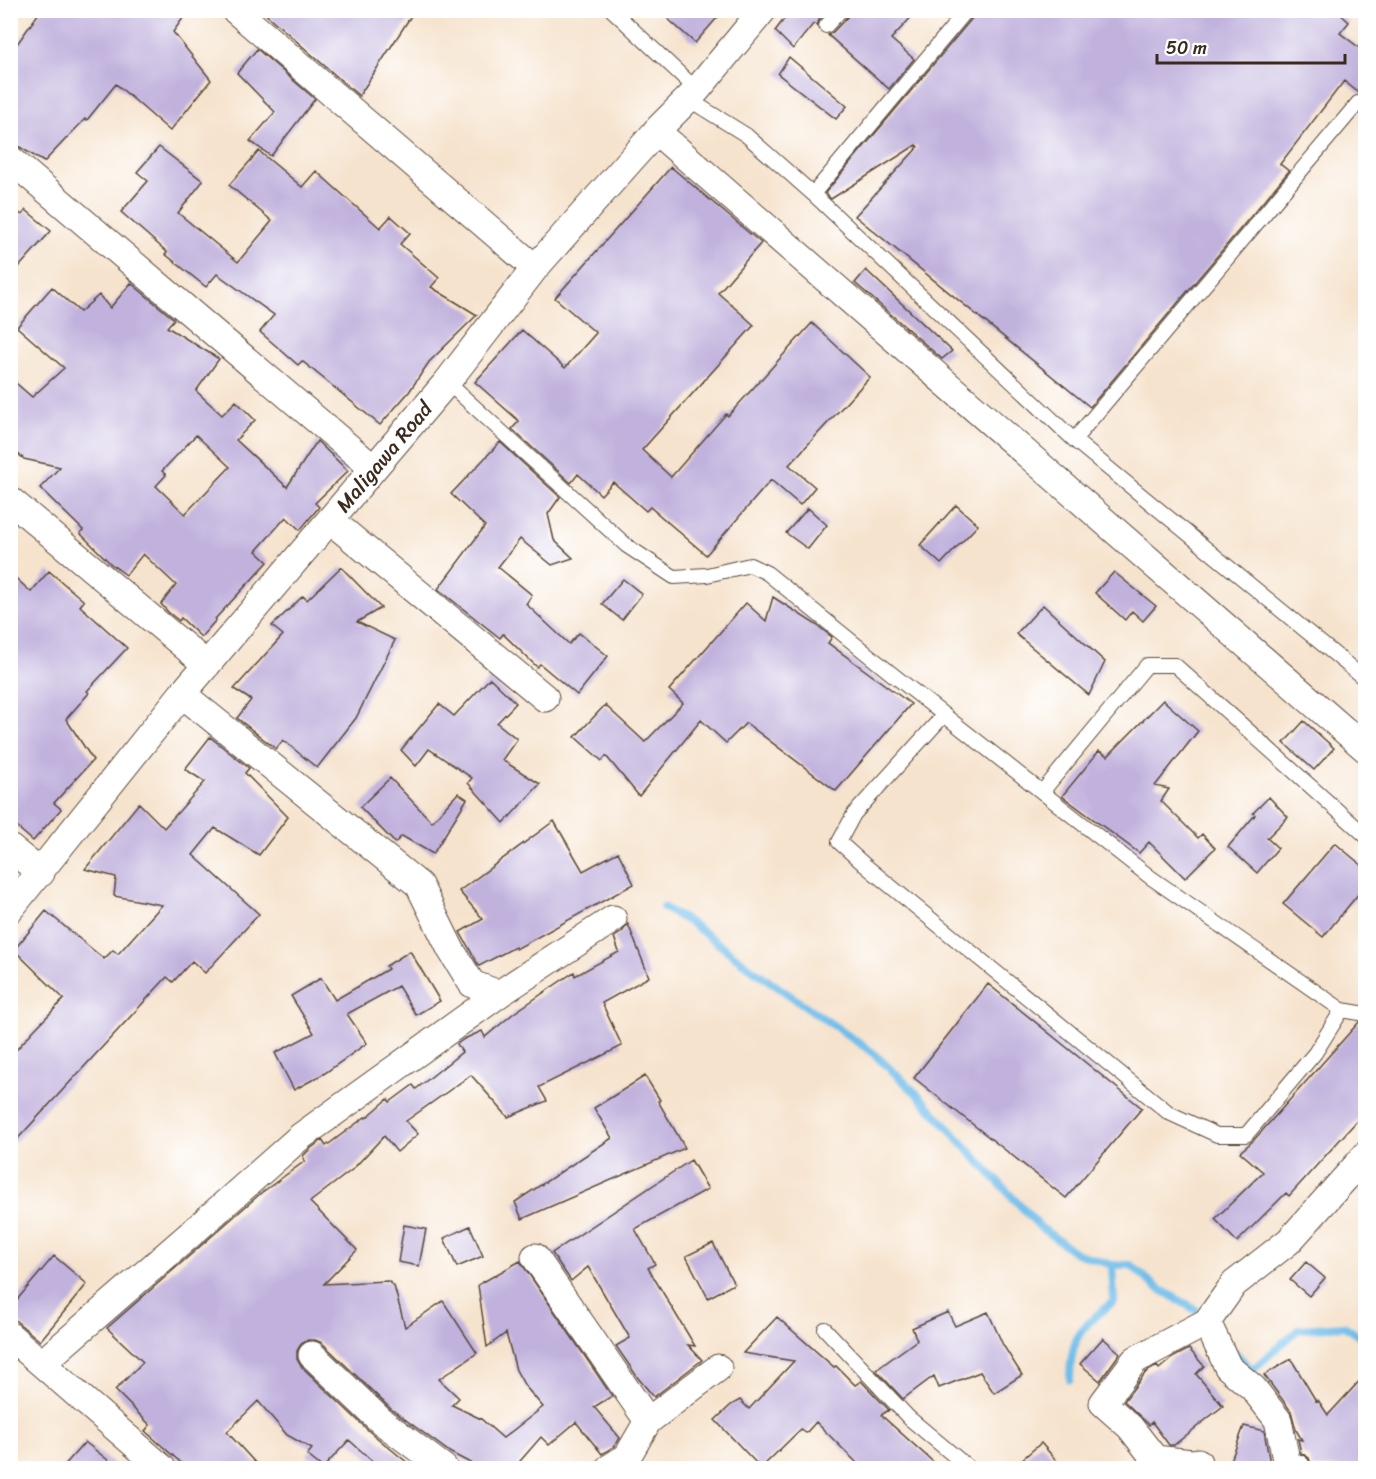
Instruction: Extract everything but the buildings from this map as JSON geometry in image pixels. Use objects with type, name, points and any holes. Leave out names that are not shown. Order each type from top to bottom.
[{"type":"street","points":[[235,10],[535,268]]},
{"type":"street","name":"Maligawa Road","points":[[10,909],[182,694],[447,382],[535,268],[656,131],[693,95],[763,10]]},
{"type":"street","points":[[656,131],[1365,749]]},
{"type":"street","points":[[10,159],[373,468]]},
{"type":"street","points":[[10,500],[207,665]]},
{"type":"street","points":[[330,520],[545,698]]},
{"type":"street","points":[[182,694],[419,885],[451,950],[472,984],[499,994]]},
{"type":"street","points":[[10,848],[40,873]]},
{"type":"street","points":[[42,1363],[300,1137],[499,994],[613,919]]},
{"type":"street","points":[[1195,1468],[1198,1461],[1192,1464],[1155,1459],[1130,1427],[1103,1403],[1135,1360],[1207,1322],[1234,1284],[1289,1241],[1365,1155]]},
{"type":"street","points":[[535,1257],[648,1421]]},
{"type":"street","points":[[1207,1322],[1228,1367],[1253,1388],[1278,1420],[1287,1465],[1297,1468]]},
{"type":"street","points":[[10,1336],[162,1468]]},
{"type":"street","points":[[312,1355],[381,1421],[444,1468]]},
{"type":"street","points":[[609,1468],[627,1457],[648,1421],[718,1368]]},
{"type":"lane","points":[[612,10],[693,95],[746,135],[813,194],[1074,440],[1365,680]]},
{"type":"lane","points":[[826,26],[841,10]]},
{"type":"lane","points":[[813,194],[967,10]]},
{"type":"lane","points":[[1074,440],[1358,103]]},
{"type":"lane","points":[[447,382],[627,546],[674,577],[707,575],[750,565],[767,573],[1150,877],[1342,1010],[1365,1014]]},
{"type":"lane","points":[[1042,792],[1147,665],[1175,665],[1365,836]]},
{"type":"lane","points":[[944,715],[854,814],[839,842],[1169,1113],[1217,1135],[1246,1135],[1315,1053],[1342,1010]]},
{"type":"lane","points":[[825,1329],[909,1418],[969,1468]]},
{"type":"waterway","points":[[664,908],[691,923],[752,969],[872,1052],[918,1095],[1040,1227],[1076,1253],[1112,1265]]},
{"type":"waterway","points":[[1070,1379],[1073,1351],[1080,1333],[1114,1301],[1112,1265],[1131,1265],[1156,1287],[1196,1310]]},
{"type":"waterway","points":[[1232,1349],[1252,1370],[1299,1329],[1344,1326],[1366,1341]]}]
